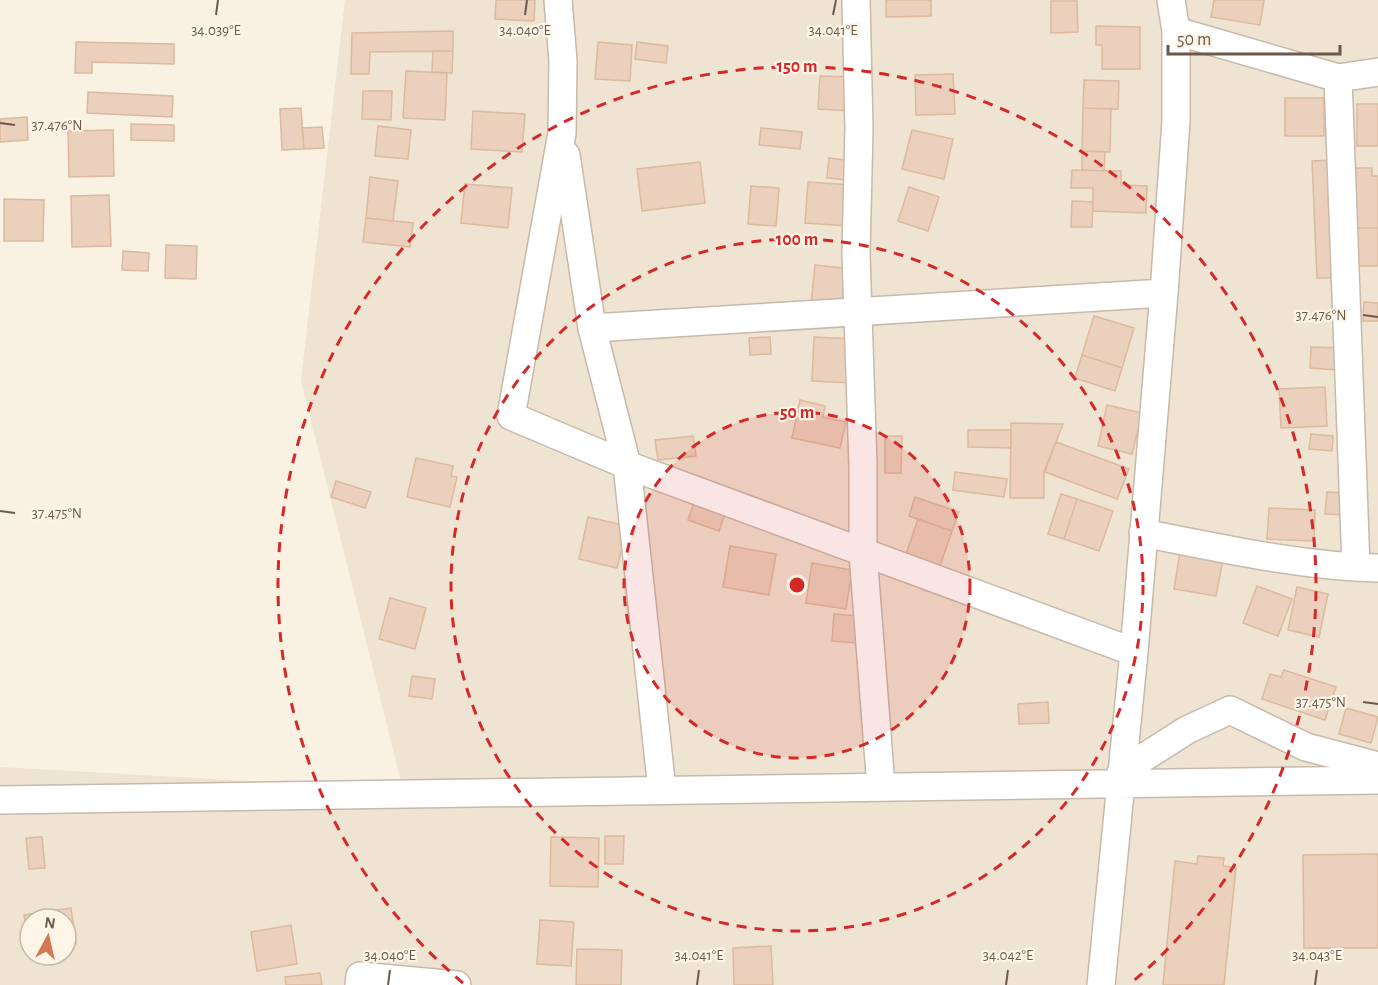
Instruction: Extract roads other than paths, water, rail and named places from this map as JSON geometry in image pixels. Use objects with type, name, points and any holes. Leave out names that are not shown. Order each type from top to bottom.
[{"type":"street","points":[[558,0],[563,61],[562,133],[511,416],[627,465],[1134,652]]},
{"type":"street","points":[[856,0],[859,128],[856,254],[863,466],[863,553],[880,787]]},
{"type":"street","points":[[1101,985],[1134,652],[1164,293],[1176,121],[1176,31],[1171,0]]},
{"type":"street","points":[[1176,31],[1338,78],[1378,72]]},
{"type":"street","points":[[1143,533],[1272,558],[1367,568],[1338,78]]},
{"type":"street","points":[[562,133],[592,328],[627,465],[662,790]]},
{"type":"street","points":[[592,328],[1164,293]]},
{"type":"street","points":[[1121,778],[1187,730],[1230,710],[1306,747],[1378,766]]},
{"type":"street","points":[[0,800],[880,787],[1121,778],[1378,780]]},
{"type":"street","points":[[359,985],[360,976],[457,985]]}]
